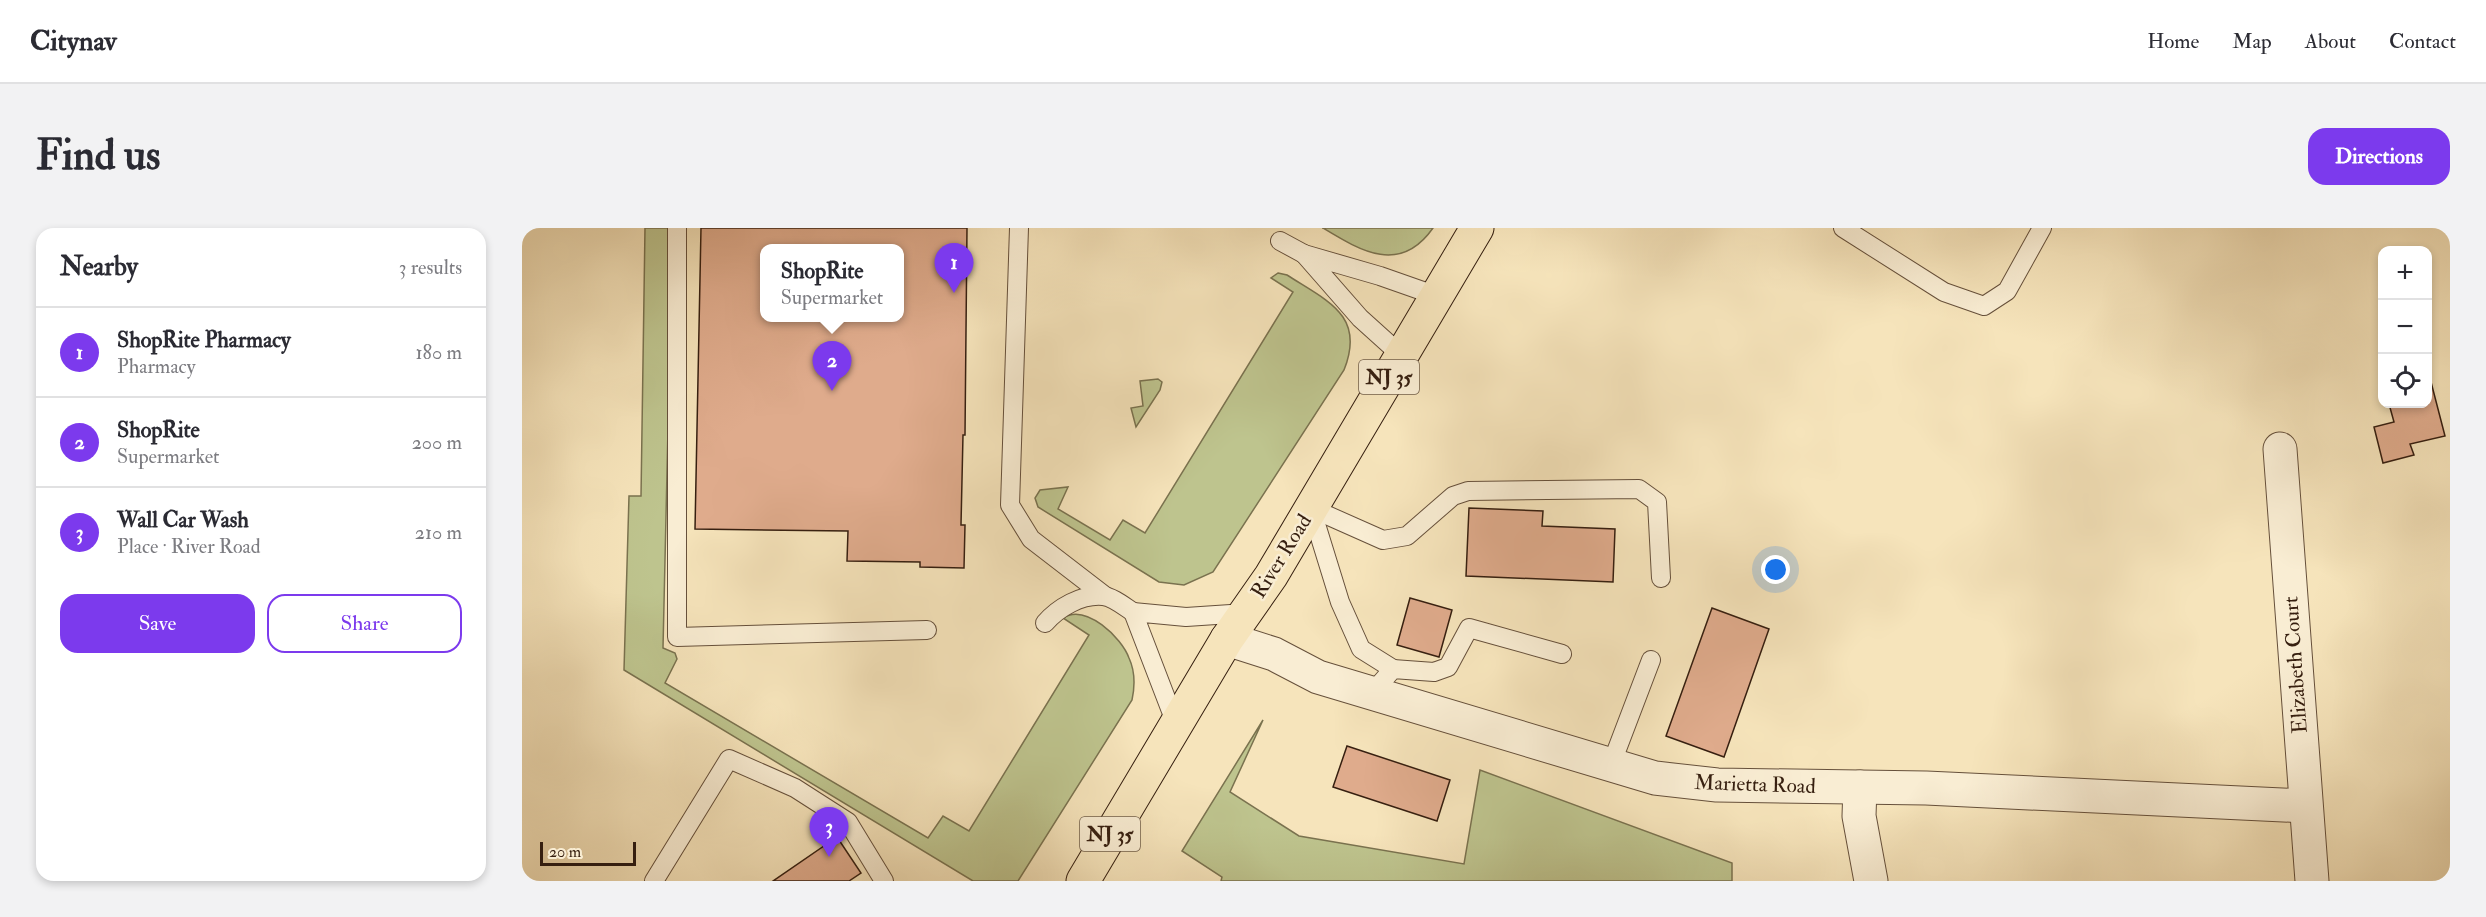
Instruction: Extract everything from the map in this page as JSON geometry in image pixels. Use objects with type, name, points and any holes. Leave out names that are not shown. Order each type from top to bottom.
[{"type":"highway","name":"River Road","points":[[1086,880],[1176,724],[1227,639],[1246,613],[1311,508],[1477,228]]},
{"type":"street","name":"Elizabeth Court","points":[[2280,449],[2312,881]]},
{"type":"street","name":"Marietta Road","points":[[1227,639],[1274,654],[1318,677],[1382,681],[1611,765],[1655,778],[1717,785],[1860,787],[2306,806]]},
{"type":"street","points":[[1860,787],[1859,816],[1871,881]]},
{"type":"lane","points":[[677,228],[679,263],[676,637],[927,630]]},
{"type":"lane","points":[[1019,228],[1010,505],[1030,539],[1105,596],[1133,612],[1185,617],[1246,613]]},
{"type":"lane","points":[[1843,228],[1944,292],[1984,306],[2007,291],[2042,228]]},
{"type":"lane","points":[[1280,241],[1304,254],[1380,276],[1437,296]]},
{"type":"lane","points":[[1304,254],[1360,318],[1401,355]]},
{"type":"lane","points":[[1311,508],[1383,540],[1407,536],[1453,496],[1468,491],[1639,489],[1657,502],[1661,578]]},
{"type":"lane","points":[[1311,508],[1340,602],[1361,649],[1382,681],[1434,672],[1448,667],[1469,628],[1562,654]]},
{"type":"lane","points":[[1045,623],[1055,611],[1083,598],[1105,596]]},
{"type":"lane","points":[[1133,612],[1176,724]]},
{"type":"lane","points":[[1611,765],[1651,660]]},
{"type":"lane","points":[[654,881],[729,759],[795,788],[848,822],[881,880]]},
{"type":"green space","points":[[645,228],[671,228],[663,648],[675,653],[677,659],[665,683],[928,838],[943,816],[969,831],[1089,635],[1063,618],[1082,615],[1092,619],[1111,633],[1125,650],[1133,673],[1132,700],[1018,881],[973,881],[624,670],[629,496],[641,496]]},
{"type":"green space","points":[[1323,228],[1433,228],[1420,242],[1407,251],[1394,255],[1366,250]]},
{"type":"green space","points":[[1278,273],[1287,275],[1316,293],[1339,312],[1350,336],[1350,351],[1344,370],[1213,572],[1184,585],[1159,582],[1038,507],[1035,498],[1040,490],[1068,487],[1058,509],[1110,540],[1123,520],[1145,533],[1293,292],[1271,278]]},
{"type":"green space","points":[[1158,379],[1162,382],[1160,390],[1136,427],[1131,408],[1143,406],[1140,381]]},
{"type":"green space","points":[[1263,720],[1230,792],[1299,836],[1464,864],[1480,770],[1732,863],[1732,881],[1221,881],[1222,877],[1182,851]]},
{"type":"building","points":[[701,228],[967,228],[965,435],[963,435],[961,525],[965,525],[964,568],[920,567],[920,562],[847,561],[848,531],[695,529]]},
{"type":"building","points":[[2432,386],[2445,436],[2410,444],[2414,455],[2383,463],[2374,427],[2394,422],[2390,408],[2432,408]]},
{"type":"building","points":[[1469,508],[1543,511],[1542,526],[1615,529],[1613,582],[1466,576]]},
{"type":"building","points":[[1410,598],[1452,610],[1439,657],[1397,645]]},
{"type":"building","points":[[1712,608],[1769,629],[1724,757],[1666,736]]},
{"type":"building","points":[[1347,746],[1450,780],[1437,821],[1333,787]]},
{"type":"building","points":[[837,837],[861,873],[849,881],[773,881]]},
{"type":"place","name":"ShopRite Pharmacy","points":[[954,293]]},
{"type":"place","name":"ShopRite","points":[[832,391]]},
{"type":"place","name":"Wall Car Wash","points":[[829,857]]}]
